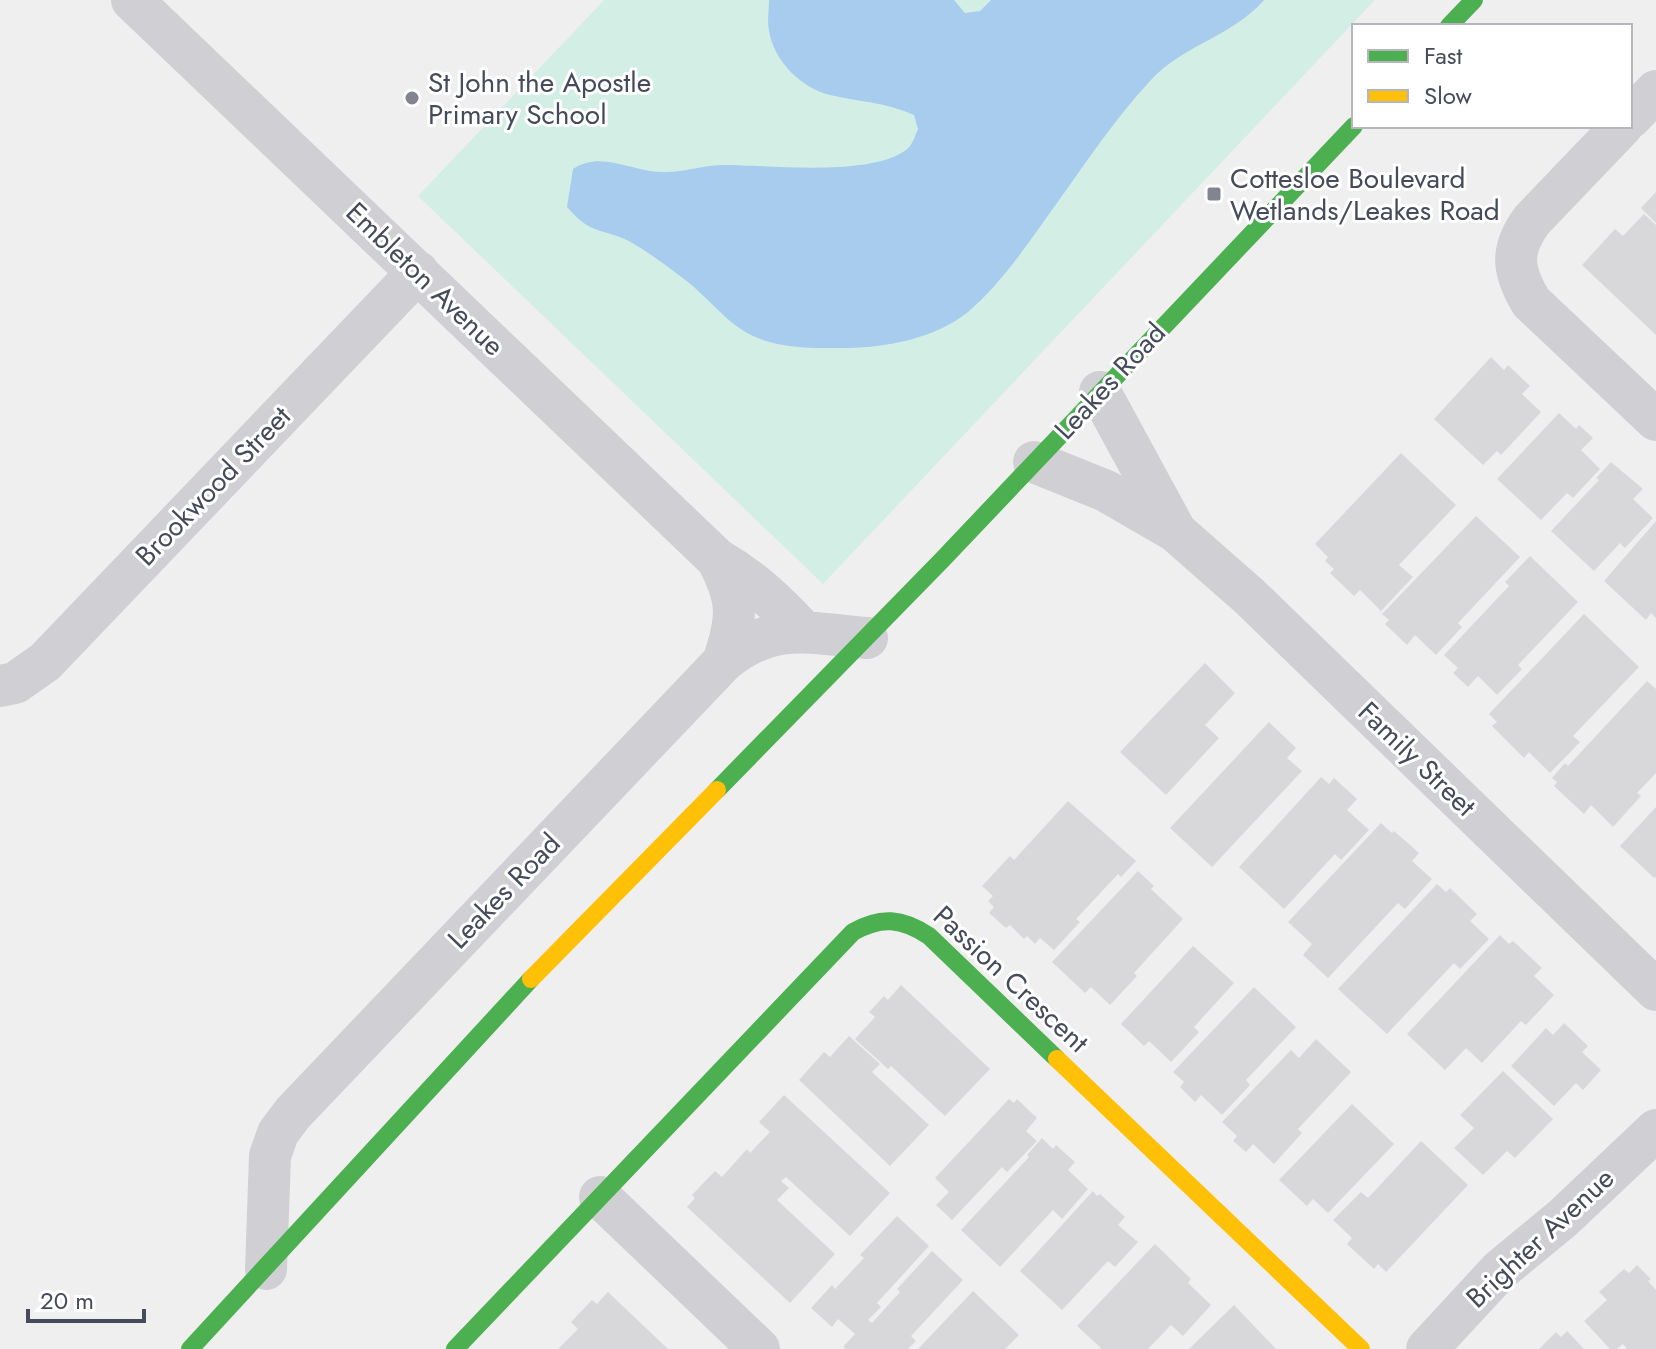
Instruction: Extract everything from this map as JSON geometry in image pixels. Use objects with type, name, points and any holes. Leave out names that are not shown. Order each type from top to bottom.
[{"type":"main road","points":[[1451,24],[1474,0]]},
{"type":"main road","name":"Leakes Road","points":[[190,1349],[506,1005],[867,638],[1352,128]]},
{"type":"main road","name":"Passion Crescent","points":[[455,1349],[853,932],[871,921],[892,920],[911,923],[929,936],[1361,1349]]},
{"type":"street","name":"Embleton Avenue","points":[[132,0],[717,559],[768,594],[804,632]]},
{"type":"street","points":[[1632,116],[1656,91]]},
{"type":"street","points":[[1620,128],[1520,236],[1516,269],[1531,302],[1656,420]]},
{"type":"street","name":"Brookwood Street","points":[[0,686],[15,683],[45,662],[418,272]]},
{"type":"street","name":"Family Street","points":[[1100,392],[1175,531]]},
{"type":"street","name":"Family Street","points":[[1034,462],[1106,491],[1175,531],[1249,596],[1656,990]]},
{"type":"street","name":"Embleton Avenue","points":[[717,559],[731,585],[734,599],[735,620],[723,662]]},
{"type":"street","name":"Leakes Road","points":[[266,1269],[270,1156],[278,1133],[293,1113],[723,662],[742,646],[767,635],[804,632],[867,638]]},
{"type":"street","name":"Brighter Avenue","points":[[1427,1349],[1500,1270],[1563,1218],[1656,1130]]},
{"type":"street","points":[[600,1197],[759,1349]]},
{"type":"green space","points":[[604,0],[1375,0],[823,584],[418,196]]},
{"type":"water","points":[[769,0],[954,0],[965,13],[980,11],[991,0],[1264,0],[1238,23],[1178,58],[1151,80],[1108,132],[1008,270],[968,312],[940,329],[908,340],[859,348],[809,348],[786,346],[744,331],[653,256],[624,239],[592,228],[567,207],[573,169],[595,161],[662,172],[724,165],[844,167],[890,158],[908,148],[918,129],[914,115],[893,107],[819,91],[790,72],[772,42],[768,23]]},
{"type":"building","points":[[1656,192],[1656,223],[1641,208]]},
{"type":"building","points":[[1644,214],[1656,225],[1656,335],[1582,265],[1615,229],[1623,236]]},
{"type":"building","points":[[1491,357],[1504,370],[1508,365],[1530,386],[1522,394],[1541,412],[1501,455],[1497,451],[1483,465],[1434,419]]},
{"type":"building","points":[[1559,413],[1576,429],[1579,425],[1593,438],[1581,450],[1600,469],[1573,498],[1567,493],[1541,520],[1497,479]]},
{"type":"building","points":[[1401,453],[1456,505],[1399,565],[1413,577],[1381,611],[1360,590],[1354,596],[1330,573],[1334,569],[1325,561],[1328,557],[1315,544]]},
{"type":"building","points":[[1611,462],[1643,489],[1633,499],[1653,518],[1625,548],[1620,543],[1594,571],[1551,531],[1599,480],[1596,478]]},
{"type":"building","points":[[1476,516],[1520,557],[1458,623],[1462,627],[1436,655],[1415,635],[1407,645],[1385,624],[1389,620],[1382,614]]},
{"type":"building","points":[[1656,521],[1656,618],[1651,613],[1646,620],[1604,581]]},
{"type":"building","points":[[1530,556],[1578,602],[1518,665],[1522,669],[1497,695],[1478,676],[1468,687],[1453,673],[1458,668],[1444,655],[1509,586],[1505,582]]},
{"type":"building","points":[[1584,614],[1639,667],[1573,736],[1580,742],[1550,773],[1529,752],[1524,758],[1492,726],[1497,722],[1489,714]]},
{"type":"building","points":[[1205,663],[1235,693],[1205,725],[1219,738],[1166,795],[1120,752]]},
{"type":"building","points":[[1647,681],[1656,689],[1656,773],[1637,793],[1641,796],[1613,827],[1591,805],[1584,814],[1554,786],[1557,782],[1552,778],[1565,763],[1568,766]]},
{"type":"building","points":[[1269,722],[1296,748],[1287,758],[1302,771],[1212,867],[1170,828]]},
{"type":"building","points":[[1321,777],[1329,784],[1334,778],[1357,799],[1347,810],[1369,830],[1341,860],[1335,854],[1284,909],[1239,867]]},
{"type":"building","points":[[1068,801],[1136,861],[1121,877],[1118,874],[1076,919],[1080,922],[1054,950],[1040,938],[1035,944],[1027,936],[1024,939],[1010,925],[1006,928],[989,913],[994,907],[988,901],[993,896],[982,886],[1010,856],[1014,860]]},
{"type":"building","points":[[1656,807],[1656,877],[1654,878],[1620,846]]},
{"type":"building","points":[[1381,823],[1419,853],[1412,861],[1432,879],[1405,909],[1398,903],[1328,978],[1303,955],[1312,944],[1288,922]]},
{"type":"building","points":[[1138,871],[1154,886],[1151,889],[1183,919],[1134,973],[1137,976],[1110,1005],[1091,987],[1085,993],[1052,962]]},
{"type":"building","points":[[1437,884],[1446,892],[1450,888],[1477,914],[1470,921],[1489,939],[1460,969],[1454,963],[1387,1034],[1338,989]]},
{"type":"building","points":[[1500,935],[1509,944],[1513,941],[1542,968],[1534,976],[1554,995],[1526,1025],[1521,1021],[1482,1063],[1466,1048],[1445,1070],[1407,1034]]},
{"type":"building","points":[[1193,946],[1234,983],[1194,1027],[1199,1032],[1171,1062],[1149,1041],[1144,1046],[1121,1024]]},
{"type":"building","points":[[901,985],[990,1069],[945,1116],[891,1066],[888,1069],[855,1039],[875,1017],[869,1012],[884,996],[888,1000]]},
{"type":"building","points":[[1254,987],[1296,1027],[1246,1080],[1250,1085],[1222,1115],[1201,1095],[1195,1102],[1180,1087],[1184,1082],[1173,1072]]},
{"type":"building","points":[[1564,1023],[1588,1046],[1582,1052],[1601,1070],[1583,1090],[1576,1083],[1554,1106],[1511,1066],[1546,1028],[1553,1035]]},
{"type":"building","points":[[849,1036],[880,1064],[872,1072],[929,1125],[890,1166],[799,1080],[824,1052],[830,1057]]},
{"type":"building","points":[[1316,1039],[1351,1072],[1298,1129],[1302,1133],[1274,1164],[1253,1144],[1246,1152],[1233,1141],[1237,1136],[1222,1122],[1291,1050],[1299,1058]]},
{"type":"building","points":[[1503,1071],[1553,1119],[1515,1158],[1507,1151],[1483,1175],[1454,1148],[1474,1128],[1460,1115]]},
{"type":"building","points":[[784,1095],[890,1193],[850,1236],[786,1177],[781,1181],[789,1188],[777,1200],[835,1254],[790,1303],[687,1207],[695,1198],[692,1195],[715,1171],[722,1177],[747,1149],[750,1153],[770,1132],[759,1122]]},
{"type":"building","points":[[1009,1099],[1014,1103],[1017,1099],[1037,1118],[1026,1131],[1037,1141],[1007,1172],[1002,1167],[952,1220],[936,1205],[949,1192],[935,1178]]},
{"type":"building","points":[[1352,1104],[1394,1144],[1328,1213],[1313,1199],[1307,1206],[1279,1180]]},
{"type":"building","points":[[1042,1138],[1053,1149],[1056,1145],[1075,1162],[1068,1170],[1088,1189],[1062,1219],[1053,1210],[1000,1267],[961,1230],[1029,1157],[1027,1155]]},
{"type":"building","points":[[1421,1141],[1468,1185],[1386,1272],[1378,1264],[1374,1269],[1347,1244],[1352,1238],[1333,1220],[1361,1192],[1368,1198]]},
{"type":"building","points":[[1093,1191],[1125,1217],[1118,1225],[1138,1242],[1115,1267],[1108,1261],[1062,1310],[1020,1271]]},
{"type":"building","points":[[897,1216],[929,1246],[877,1303],[881,1307],[868,1320],[872,1323],[900,1292],[897,1289],[932,1251],[963,1280],[911,1336],[916,1341],[908,1349],[846,1349],[843,1347],[855,1334],[838,1319],[832,1327],[811,1308],[832,1285],[835,1289],[864,1258],[860,1255]]},
{"type":"building","points":[[1155,1244],[1191,1279],[1188,1283],[1211,1305],[1183,1336],[1171,1325],[1148,1349],[1102,1349],[1077,1326]]},
{"type":"building","points":[[1637,1265],[1651,1279],[1648,1281],[1656,1290],[1656,1349],[1627,1349],[1623,1344],[1617,1349],[1610,1349],[1584,1321],[1607,1300],[1599,1292],[1624,1269],[1629,1273]]},
{"type":"building","points":[[973,1291],[1019,1335],[1005,1349],[918,1349]]},
{"type":"building","points":[[608,1292],[668,1349],[558,1349],[578,1329],[571,1322],[592,1300],[597,1304]]},
{"type":"building","points":[[1234,1305],[1276,1349],[1189,1349]]},
{"type":"building","points":[[1567,1331],[1584,1349],[1539,1349],[1556,1332],[1561,1337]]},
{"type":"traffic: fast","points":[[1451,24],[1474,0]]},
{"type":"traffic: fast","points":[[717,790],[942,560],[1352,128]]},
{"type":"traffic: fast","points":[[455,1349],[853,932],[863,927],[891,921],[929,936],[1057,1059]]},
{"type":"traffic: fast","points":[[190,1349],[531,979]]},
{"type":"traffic: slow","points":[[531,979],[717,790]]},
{"type":"traffic: slow","points":[[1057,1059],[1361,1349]]},
{"type":"place","name":"St John the Apostle Primary School","points":[[412,98]]},
{"type":"place","name":"Cottesloe Boulevard Wetlands/Leakes Road","points":[[1214,194]]}]
